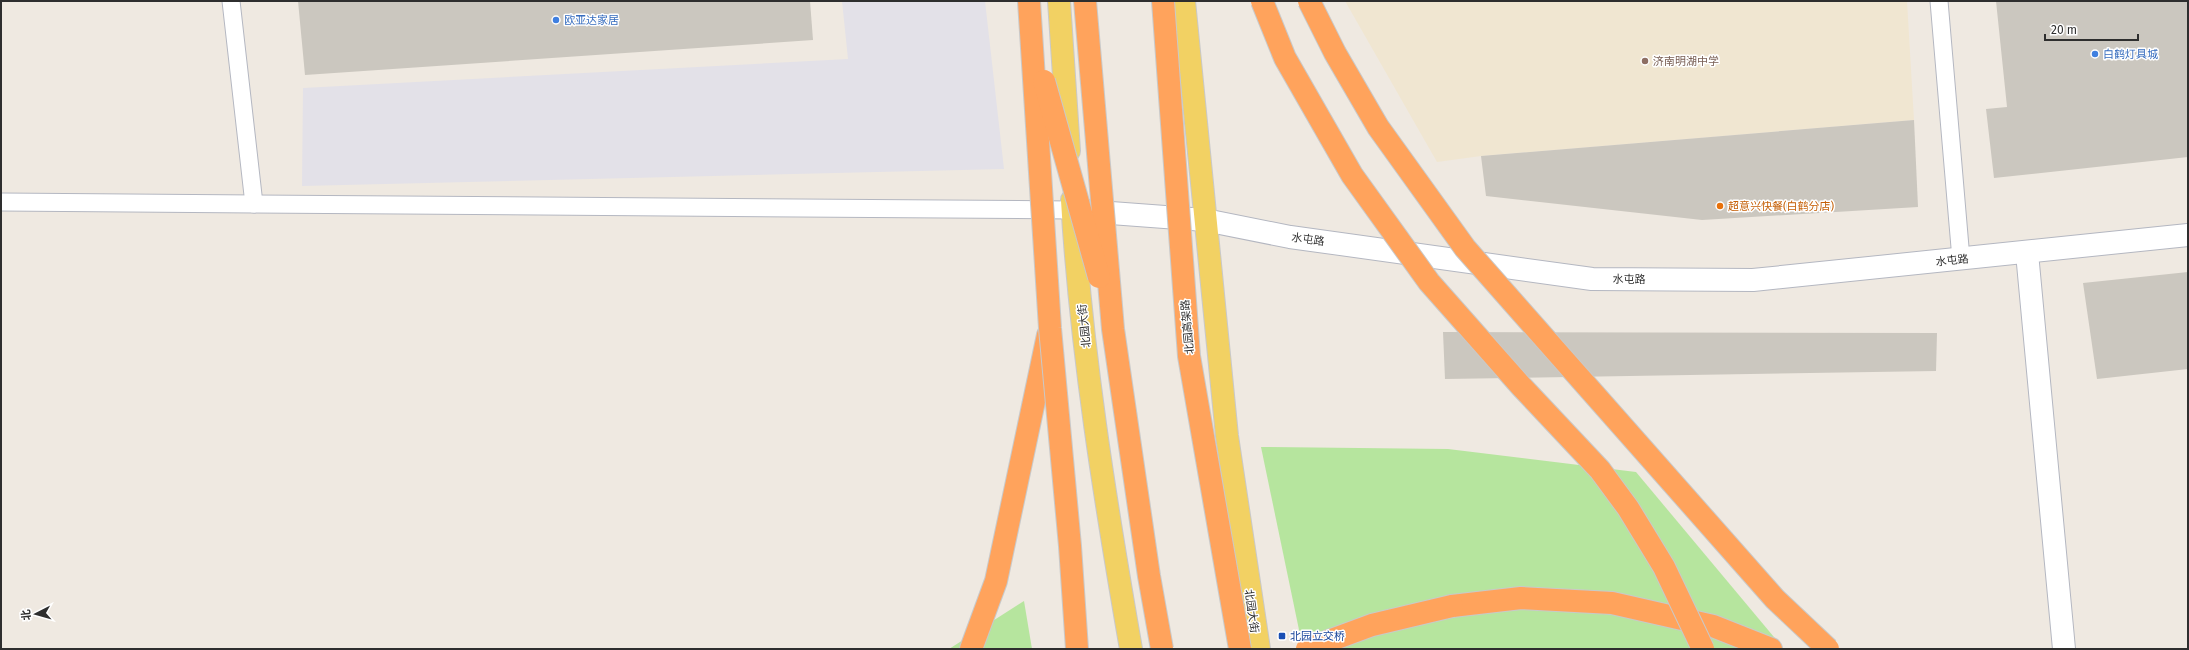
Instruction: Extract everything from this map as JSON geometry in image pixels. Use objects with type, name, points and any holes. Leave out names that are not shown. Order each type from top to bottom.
[{"type":"highway","points":[[1029,1],[1033,40],[1050,328],[1070,546],[1077,649]]},
{"type":"highway","points":[[1085,1],[1113,329],[1149,576],[1162,649]]},
{"type":"highway","name":"北园高架路","points":[[1163,1],[1189,356],[1240,649]]},
{"type":"highway","points":[[1262,1],[1285,58],[1352,175],[1429,282],[1521,386],[1600,470],[1628,508],[1664,567],[1703,649]]},
{"type":"highway","points":[[1309,1],[1335,52],[1378,127],[1465,248],[1775,598],[1828,649]]},
{"type":"highway","points":[[1033,40],[1113,329]]},
{"type":"highway","points":[[971,649],[996,581],[1050,328]]},
{"type":"highway","points":[[1307,649],[1372,624],[1452,606],[1521,598],[1612,604],[1713,626],[1771,649]]},
{"type":"main road","name":"北园大街","points":[[1059,1],[1072,210],[1092,412],[1109,527],[1131,649]]},
{"type":"main road","name":"北园大街","points":[[1184,1],[1227,436],[1259,649]]},
{"type":"street","name":"水屯路","points":[[1072,210],[1206,220],[1290,236],[1592,279],[1753,280],[2027,253],[2188,235]]},
{"type":"street","points":[[2027,253],[2064,649]]},
{"type":"lane","points":[[231,1],[254,204]]},
{"type":"lane","points":[[1940,1],[1961,259]]},
{"type":"lane","points":[[1,202],[1072,210]]},
{"type":"shaded area","points":[[842,1],[985,1],[1004,169],[302,186],[303,88],[848,59]]},
{"type":"shaded area","name":"济南明湖中学","points":[[1345,1],[1907,1],[1914,120],[1481,156],[1437,162]]},
{"type":"green space","points":[[1261,447],[1448,449],[1636,472],[1784,649],[1303,649]]},
{"type":"green space","points":[[1024,601],[1032,649],[949,649]]},
{"type":"building","name":"欧亚达家居","points":[[298,1],[810,1],[813,40],[305,75]]},
{"type":"building","name":"白鹤灯具城","points":[[1996,1],[2188,1],[2188,157],[1994,178],[1986,109],[2007,107]]},
{"type":"building","points":[[1914,120],[1918,207],[1702,220],[1486,196],[1481,156]]},
{"type":"building","points":[[2188,272],[2188,369],[2097,379],[2083,283]]},
{"type":"building","points":[[1443,332],[1937,333],[1936,371],[1445,379]]},
{"type":"place","name":"欧亚达家居","points":[[556,20]]},
{"type":"place","name":"白鹤灯具城","points":[[2095,54]]},
{"type":"place","name":"济南明湖中学","points":[[1645,61]]},
{"type":"place","name":"超意兴快餐(白鹤分店)","points":[[1720,206]]},
{"type":"place","name":"北园立交桥","points":[[1282,636]]}]
